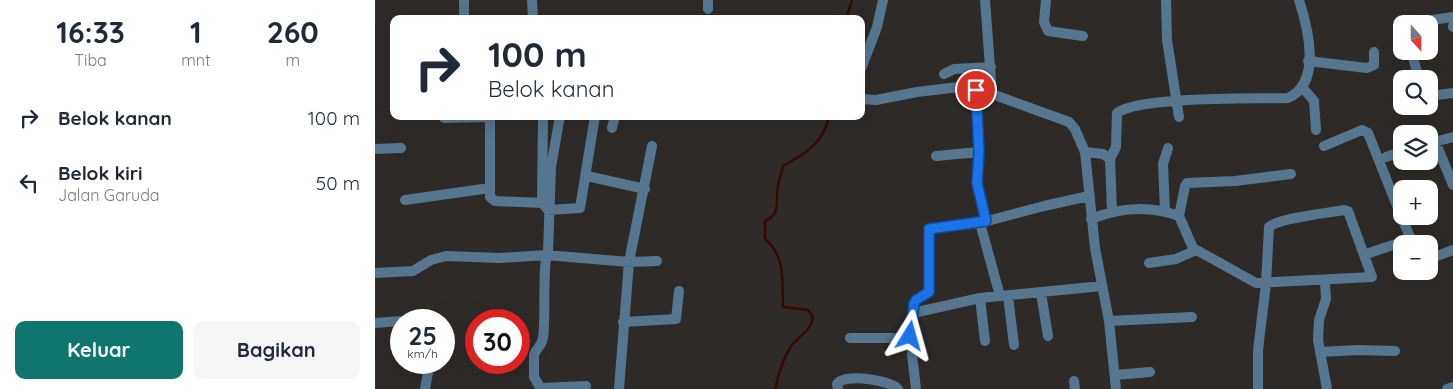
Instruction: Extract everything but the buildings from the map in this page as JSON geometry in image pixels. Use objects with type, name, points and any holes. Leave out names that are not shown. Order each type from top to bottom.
[{"type":"street","points":[[464,0],[464,15]]},
{"type":"street","points":[[532,0],[533,15]]},
{"type":"street","points":[[865,58],[877,26],[883,0]]},
{"type":"street","points":[[985,0],[992,94]]},
{"type":"street","points":[[1046,0],[1044,22],[1048,31],[1075,33],[1083,36]]},
{"type":"street","points":[[1166,0],[1167,40],[1179,117]]},
{"type":"street","points":[[1112,211],[1110,159],[1116,147],[1117,113],[1129,106],[1178,102],[1288,98],[1299,93],[1307,77],[1308,41],[1299,0]]},
{"type":"street","points":[[1438,19],[1453,17]]},
{"type":"street","points":[[1308,61],[1371,68],[1374,66],[1374,52]]},
{"type":"street","points":[[944,74],[954,69],[991,67]]},
{"type":"street","points":[[865,99],[876,100],[917,92],[959,87],[992,94],[1069,122],[1075,129],[1085,152],[1091,219],[1109,321],[1116,389]]},
{"type":"street","points":[[1303,88],[1314,101],[1316,130]]},
{"type":"street","points":[[976,90],[979,152],[977,183],[983,222],[1004,296],[1014,345]]},
{"type":"street","points":[[1438,95],[1453,93]]},
{"type":"street","points":[[490,120],[490,197],[495,201],[545,207],[580,208],[587,176],[594,120]]},
{"type":"street","points":[[543,120],[545,291],[542,345],[534,355],[533,372],[541,388],[586,386]]},
{"type":"street","points":[[545,207],[559,120]]},
{"type":"street","points":[[612,128],[614,120]]},
{"type":"street","points":[[1324,146],[1363,130],[1368,133],[1393,196]]},
{"type":"street","points":[[1438,141],[1453,138]]},
{"type":"street","points":[[619,389],[629,262],[653,146]]},
{"type":"street","points":[[375,149],[401,148]]},
{"type":"street","points":[[1165,211],[1163,164],[1168,148]]},
{"type":"street","points":[[936,156],[979,152]]},
{"type":"street","points":[[1085,152],[1103,154],[1110,159]]},
{"type":"street","points":[[1438,154],[1453,185]]},
{"type":"street","points":[[1386,157],[1393,155]]},
{"type":"street","points":[[1258,389],[1258,350],[1266,284],[1269,227],[1273,224],[1344,210],[1348,211],[1366,254],[1372,277],[1266,284],[1248,279],[1193,248],[1179,216],[1187,184],[1235,181],[1291,174]]},
{"type":"street","points":[[587,176],[645,189]]},
{"type":"street","points":[[405,200],[490,188]]},
{"type":"street","points":[[915,389],[910,338],[916,300],[929,292],[929,229],[983,222],[1089,196]]},
{"type":"street","points":[[1091,219],[1112,211],[1154,208],[1179,216]]},
{"type":"street","points":[[1366,254],[1411,240],[1405,225]]},
{"type":"street","points":[[1149,263],[1176,259],[1196,250]]},
{"type":"street","points":[[1438,255],[1453,250]]},
{"type":"street","points":[[375,273],[413,271],[431,260],[446,256],[500,258],[546,255],[629,262],[657,261]]},
{"type":"street","points":[[1325,280],[1326,298],[1317,330],[1327,389]]},
{"type":"street","points":[[913,313],[980,298],[1102,286]]},
{"type":"street","points":[[623,322],[676,319],[679,291]]},
{"type":"street","points":[[1041,293],[1048,336]]},
{"type":"street","points":[[980,298],[985,340]]},
{"type":"street","points":[[1109,321],[1192,317]]},
{"type":"street","points":[[375,322],[390,321]]},
{"type":"street","points":[[850,338],[910,338]]},
{"type":"street","points":[[1320,352],[1395,351]]},
{"type":"street","points":[[1115,375],[1150,372]]},
{"type":"street","points":[[425,389],[428,374]]},
{"type":"street","points":[[838,389],[837,384],[844,379],[883,380],[891,382],[898,389]]},
{"type":"street","points":[[1447,389],[1453,387]]},
{"type":"waterway","points":[[847,15],[852,0]]},
{"type":"waterway","points":[[775,389],[786,355],[792,345],[808,329],[813,317],[808,310],[783,307],[782,270],[777,253],[765,239],[765,221],[774,215],[776,211],[777,191],[783,166],[799,157],[818,141],[823,134],[828,120]]},
{"type":"route","points":[[910,336],[914,304],[916,300],[929,292],[930,287],[929,229],[986,221],[976,172],[979,152],[976,90]]}]
